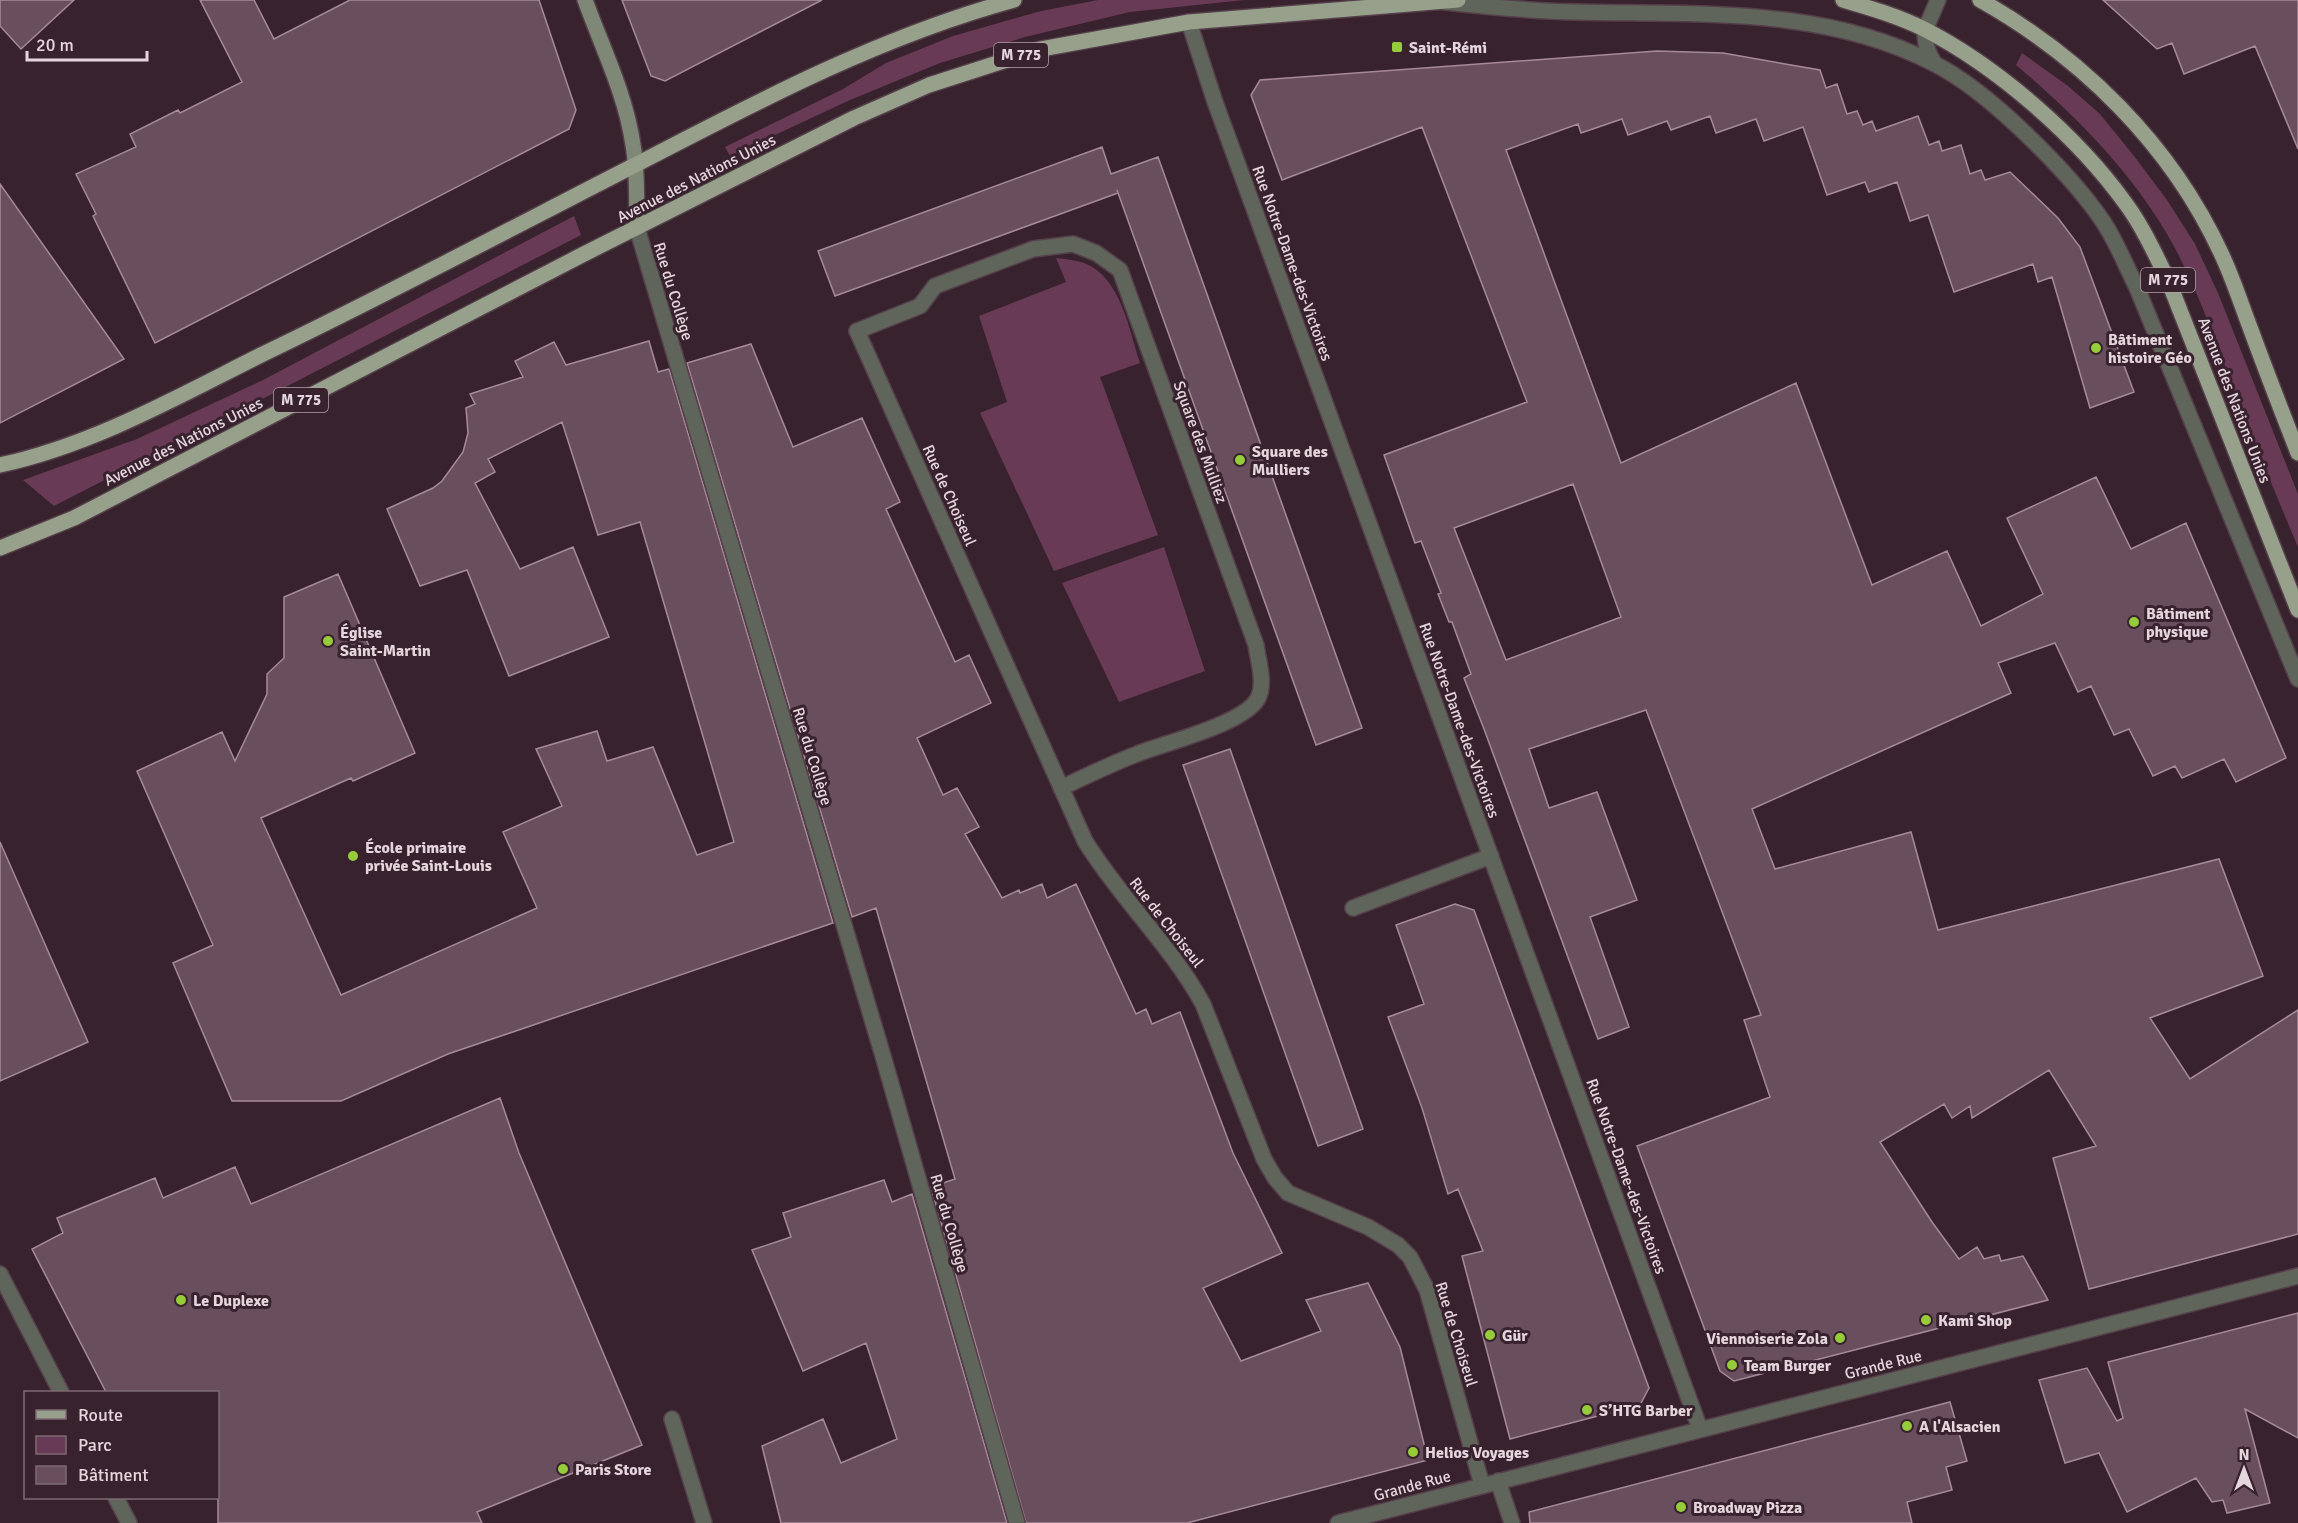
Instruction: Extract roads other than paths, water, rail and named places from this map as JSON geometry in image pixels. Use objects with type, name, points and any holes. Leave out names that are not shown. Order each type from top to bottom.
[{"type":"main road","points":[[0,465],[58,449],[131,419],[383,295],[636,164],[841,62],[953,19],[1014,0]]},
{"type":"main road","name":"Avenue des Nations Unies","points":[[0,548],[74,518],[637,228],[854,118],[928,85],[1041,49],[1189,22],[1458,0]]},
{"type":"main road","name":"Avenue des Nations Unies","points":[[1843,0],[1900,18],[1925,30],[1992,73],[2071,139],[2103,174],[2127,206],[2152,246],[2177,301],[2298,610]]},
{"type":"main road","points":[[1980,0],[2051,45],[2094,82],[2140,130],[2174,174],[2221,252],[2298,453]]},
{"type":"street","name":"Rue du Collège","points":[[585,0],[630,129],[636,164],[637,228],[880,1045],[1017,1523]]},
{"type":"street","points":[[1935,64],[1927,53],[1925,30],[1938,0]]},
{"type":"street","points":[[1439,2],[1497,8],[1578,12],[1689,12],[1793,21],[1877,41],[1935,64],[1962,81],[2013,121],[2075,185],[2104,223],[2137,288],[2298,680]]},
{"type":"street","name":"Rue Notre-Dame-des-Victoires","points":[[1189,22],[1220,114],[1700,1429]]},
{"type":"street","name":"Square des Mulliez","points":[[856,331],[920,306],[935,286],[1033,249],[1073,244],[1096,253],[1120,270],[1256,645],[1261,674],[1259,696],[1246,712],[1227,722],[1136,754],[1061,788]]},
{"type":"street","name":"Rue de Choiseul","points":[[856,331],[1085,841],[1101,867],[1165,945],[1193,986],[1203,1004],[1264,1159],[1275,1178],[1288,1193],[1368,1227],[1398,1245],[1410,1257],[1427,1290],[1482,1485]]},
{"type":"street","points":[[1353,908],[1491,856]]},
{"type":"street","points":[[0,1274],[60,1391]]},
{"type":"street","name":"Grande Rue","points":[[1338,1523],[2298,1276]]},
{"type":"street","points":[[672,1419],[704,1523]]},
{"type":"street","points":[[1498,1481],[1512,1523]]},
{"type":"street","points":[[117,1499],[129,1523]]},
{"type":"place","name":"Saint-Rémi","points":[[1397,47]]},
{"type":"place","name":"Bâtiment histoire Géo","points":[[2096,348]]},
{"type":"place","name":"Square des Mulliers","points":[[1240,460]]},
{"type":"place","name":"Bâtiment physique","points":[[2134,622]]},
{"type":"place","name":"Église Saint-Martin","points":[[328,641]]},
{"type":"place","name":"École primaire privée Saint-Louis","points":[[353,856]]},
{"type":"place","name":"Le Duplexe","points":[[181,1300]]},
{"type":"place","name":"Kami Shop","points":[[1926,1320]]},
{"type":"place","name":"Gür","points":[[1490,1335]]},
{"type":"place","name":"Viennoiserie Zola","points":[[1840,1338]]},
{"type":"place","name":"Team Burger","points":[[1732,1365]]},
{"type":"place","name":"S’HTG Barber","points":[[1587,1410]]},
{"type":"place","name":"A l'Alsacien","points":[[1907,1426]]},
{"type":"place","name":"Helios Voyages","points":[[1413,1452]]},
{"type":"place","name":"Paris Store","points":[[563,1469]]},
{"type":"place","name":"Broadway Pizza","points":[[1681,1507]]}]
